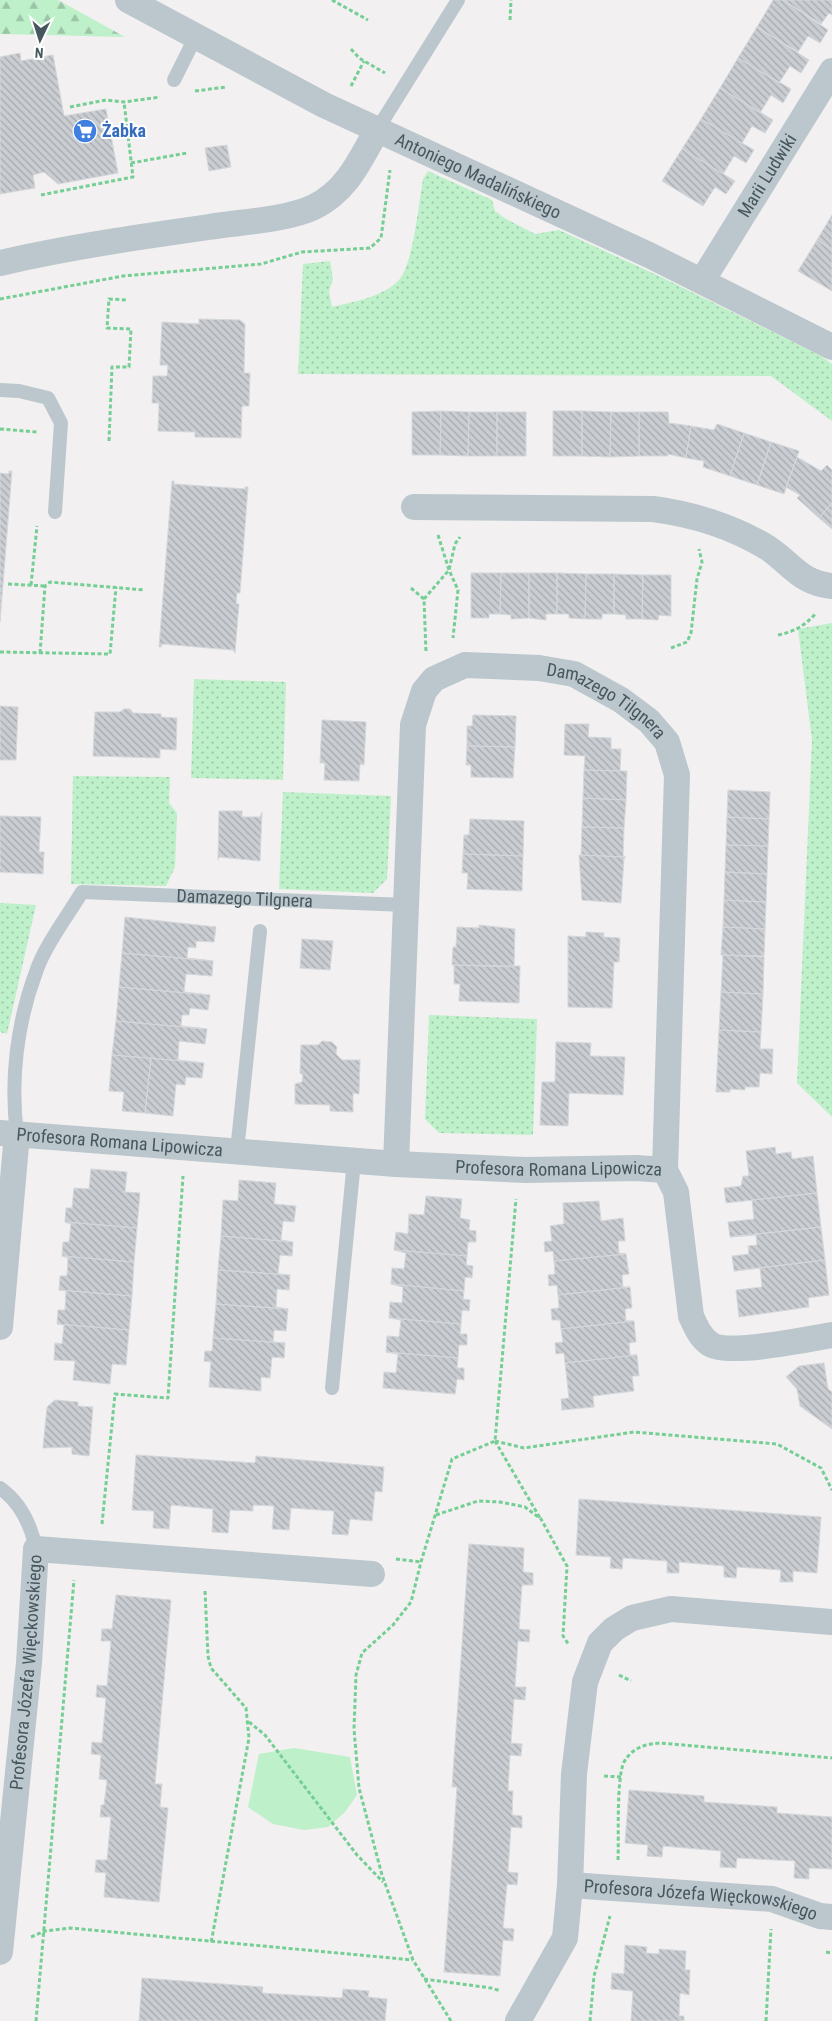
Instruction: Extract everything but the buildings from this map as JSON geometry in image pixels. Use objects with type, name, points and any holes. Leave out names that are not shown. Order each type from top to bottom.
[{"type":"street","name":"Antoniego Madalińskiego","points":[[128,0],[324,105],[702,281],[832,347]]},
{"type":"street","name":"Marii Ludwiki","points":[[702,281],[832,71]]},
{"type":"street","points":[[0,263],[119,240],[280,216],[313,208],[334,194],[351,178],[377,130]]},
{"type":"street","points":[[425,507],[653,509],[680,513],[737,532],[769,549],[797,574],[817,585],[827,596]]},
{"type":"street","name":"Damazego Tilgnera","points":[[443,675],[465,665],[539,668],[574,674],[635,710],[649,721],[667,742],[677,775],[665,1170]]},
{"type":"street","points":[[396,1164],[413,726],[424,691],[443,675]]},
{"type":"street","name":"Profesora Romana Lipowicza","points":[[0,1327],[9,1134],[237,1150],[396,1164],[526,1170],[636,1168],[665,1170],[676,1192],[691,1316],[699,1334],[711,1345],[732,1350],[832,1335]]},
{"type":"street","name":"Profesora Józefa Więckowskiego","points":[[0,1952],[28,1672],[36,1548],[372,1574]]},
{"type":"street","name":"Profesora Józefa Więckowskiego","points":[[518,2021],[565,1938],[570,1885],[574,1774],[585,1682],[600,1643],[614,1628],[632,1618],[672,1609],[832,1622]]},
{"type":"street","name":"Profesora Józefa Więckowskiego","points":[[570,1885],[772,1900],[820,1916],[832,1917]]},
{"type":"lane","points":[[377,130],[458,0]]},
{"type":"lane","points":[[174,80],[196,36]]},
{"type":"lane","points":[[0,390],[19,391],[48,398],[61,424],[55,512]]},
{"type":"lane","name":"Damazego Tilgnera","points":[[9,1134],[14,1108],[17,1041],[36,970],[82,892],[406,904]]},
{"type":"lane","name":"Profesora Romana Lipowicza","points":[[237,1150],[260,931]]},
{"type":"lane","points":[[332,1388],[354,1161]]},
{"type":"lane","points":[[0,1488],[23,1513],[32,1528],[36,1548]]},
{"type":"path","points":[[332,0],[368,20]]},
{"type":"path","points":[[510,20],[511,0]]},
{"type":"path","points":[[351,49],[364,61],[390,76]]},
{"type":"path","points":[[350,88],[364,61]]},
{"type":"path","points":[[40,195],[132,177],[124,102],[106,100],[70,107]]},
{"type":"path","points":[[131,163],[187,153]]},
{"type":"path","points":[[0,299],[123,276],[261,264],[302,252],[370,248],[381,238],[387,182]]},
{"type":"path","points":[[109,440],[112,367],[129,368],[131,329],[107,328],[108,300],[126,300]]},
{"type":"path","points":[[0,429],[45,433]]},
{"type":"path","points":[[425,507],[458,595],[451,651],[443,675]]},
{"type":"path","points":[[443,675],[424,646],[424,599],[449,570],[456,544],[463,533],[479,520],[483,507]]},
{"type":"path","points":[[671,648],[687,642],[691,633],[697,579],[702,562],[699,551],[703,521]]},
{"type":"path","points":[[30,585],[36,530]]},
{"type":"path","points":[[8,584],[45,586],[50,582],[145,590]]},
{"type":"path","points":[[40,653],[45,586]]},
{"type":"path","points":[[0,652],[110,654],[116,587]]},
{"type":"path","points":[[411,588],[424,599]]},
{"type":"path","points":[[778,635],[790,633],[808,623],[827,596]]},
{"type":"path","points":[[101,1532],[115,1394],[168,1398],[184,1174]]},
{"type":"path","points":[[516,1196],[495,1441],[567,1566],[563,1636]]},
{"type":"path","points":[[451,2021],[423,1979],[413,1960],[386,1884],[359,1788],[354,1729],[356,1676],[362,1653],[393,1625],[411,1602],[452,1459],[495,1441],[524,1448],[634,1432],[777,1444],[821,1468],[832,1490]]},
{"type":"path","points":[[435,1515],[478,1501],[500,1502],[526,1507],[541,1519]]},
{"type":"path","points":[[36,2021],[77,1551]]},
{"type":"path","points":[[204,1560],[209,1662],[218,1677],[246,1708],[249,1722],[249,1738],[211,1943]]},
{"type":"path","points":[[416,1561],[421,1562]]},
{"type":"path","points":[[249,1722],[265,1735],[357,1855],[386,1884]]},
{"type":"path","points":[[618,1865],[621,1777],[624,1763],[633,1751],[646,1744],[660,1743],[832,1758]]},
{"type":"path","points":[[596,1775],[621,1777]]},
{"type":"path","points":[[766,2021],[772,1900]]},
{"type":"path","points":[[590,2021],[594,1976],[609,1921]]},
{"type":"path","points":[[45,1930],[70,1928],[211,1943],[413,1960]]},
{"type":"path","points":[[826,1952],[832,1953]]},
{"type":"path","points":[[423,1979],[504,1991]]},
{"type":"green space","points":[[0,0],[58,0],[125,37],[0,34]]},
{"type":"green space","points":[[428,171],[492,200],[495,211],[535,234],[559,230],[659,276],[821,356],[832,364],[832,421],[771,376],[298,374],[303,264],[330,261],[333,279],[329,291],[332,307],[376,295],[392,286],[399,280],[408,261],[415,232],[423,179]]},
{"type":"green space","points":[[832,623],[832,1117],[797,1083],[812,740],[798,629]]},
{"type":"green space","points":[[194,679],[286,682],[283,780],[191,778]]},
{"type":"green space","points":[[73,776],[170,777],[169,803],[177,813],[175,867],[166,886],[71,884]]},
{"type":"green space","points":[[283,792],[391,796],[387,879],[373,893],[279,889]]},
{"type":"green space","points":[[0,903],[36,905],[7,1034],[0,1032]]},
{"type":"green space","points":[[429,1015],[537,1019],[533,1135],[439,1133],[425,1119]]},
{"type":"green space","points":[[294,1748],[350,1757],[357,1795],[345,1812],[328,1827],[304,1830],[273,1824],[248,1807],[259,1754]]},
{"type":"place","name":"Żabka","points":[[85,131]]}]
